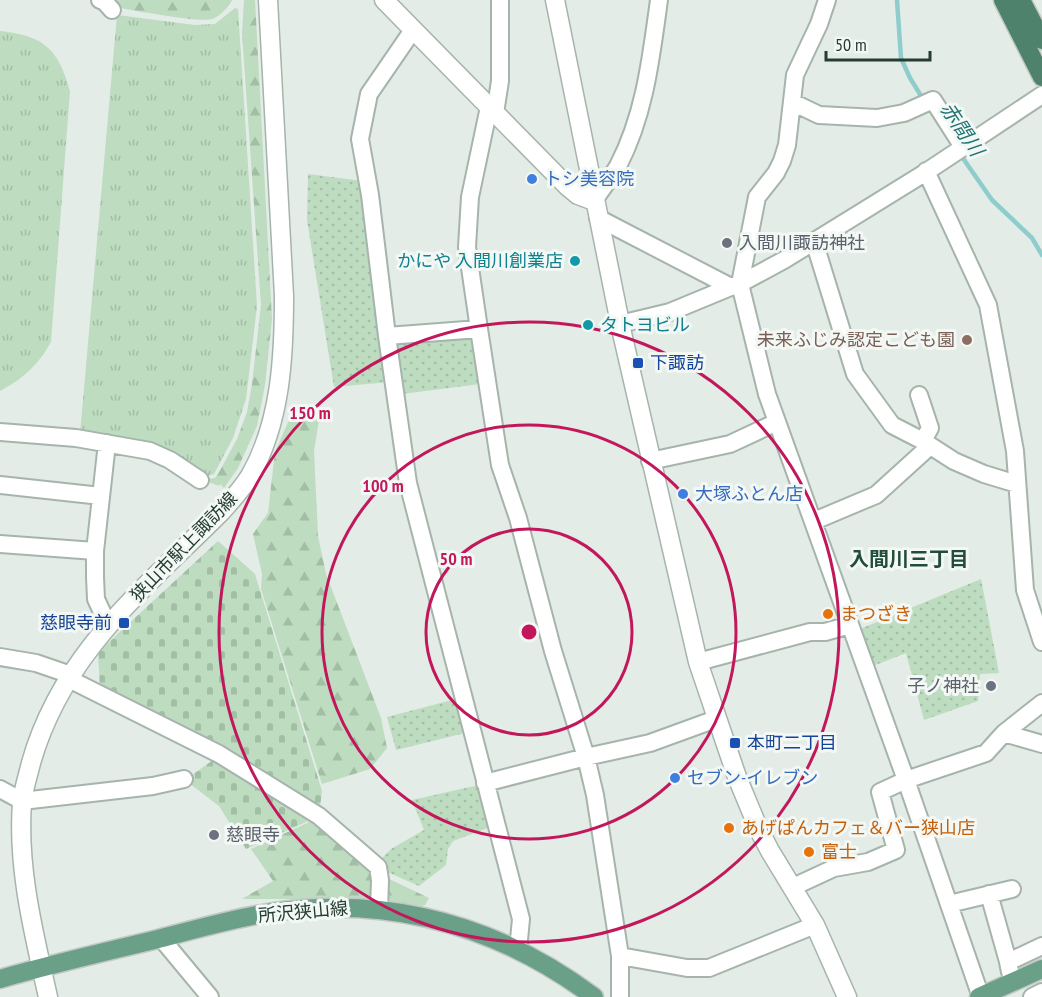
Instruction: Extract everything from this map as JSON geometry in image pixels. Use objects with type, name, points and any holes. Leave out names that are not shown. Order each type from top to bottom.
[{"type":"highway","points":[[1003,0],[1042,77]]},
{"type":"highway","points":[[1021,0],[1042,40]]},
{"type":"main road","name":"所沢狭山線","points":[[0,980],[42,967],[272,912],[348,907],[379,909],[421,916],[477,932],[553,969],[594,997]]},
{"type":"main road","points":[[980,997],[1010,974],[1042,969]]},
{"type":"street","name":"狭山市駅上諏訪線","points":[[48,997],[25,883],[22,856],[22,801],[38,739],[46,720],[88,648],[236,495],[259,457],[275,408],[284,334],[284,296],[268,0]]},
{"type":"street","points":[[384,0],[578,195],[596,209],[735,285]]},
{"type":"street","points":[[500,0],[500,81],[470,197],[467,247],[500,465],[518,518],[553,651],[586,757],[595,795],[620,956],[621,997]]},
{"type":"street","points":[[555,0],[620,324],[698,662],[737,777],[759,830],[815,925],[841,995]]},
{"type":"street","points":[[596,209],[616,170],[640,113],[659,0]]},
{"type":"street","points":[[827,0],[819,24],[795,75],[787,145],[776,173],[757,197],[735,285],[767,394],[906,780],[980,997]]},
{"type":"street","points":[[413,30],[369,94],[360,139],[370,195],[408,483],[521,919],[518,950]]},
{"type":"street","points":[[620,324],[670,312],[735,285],[814,241],[960,150],[1042,95]]},
{"type":"street","points":[[792,102],[819,115],[877,118],[904,113],[926,104],[960,150]]},
{"type":"street","points":[[926,171],[988,305],[1014,451],[1025,590],[1042,642]]},
{"type":"street","points":[[814,241],[855,374],[892,425],[954,460],[984,474],[1017,484]]},
{"type":"street","points":[[387,336],[479,329]]},
{"type":"street","points":[[814,521],[876,495],[926,443],[930,428],[919,395]]},
{"type":"street","points":[[650,461],[730,444],[777,422]]},
{"type":"street","points":[[0,432],[76,438],[158,454],[200,480]]},
{"type":"street","points":[[107,443],[95,551],[96,599],[108,625]]},
{"type":"street","points":[[0,485],[101,496]]},
{"type":"street","points":[[0,544],[95,551]]},
{"type":"street","points":[[698,662],[810,632],[825,632],[850,625]]},
{"type":"street","points":[[0,657],[36,663],[70,677],[219,754],[319,816],[378,867],[379,909]]},
{"type":"street","points":[[793,887],[834,868],[868,862],[896,850],[880,792],[906,780],[986,753],[1004,733],[1042,703]]},
{"type":"street","points":[[485,783],[650,743],[716,719]]},
{"type":"street","points":[[1004,733],[1042,744]]},
{"type":"street","points":[[0,789],[22,801],[153,786],[184,779]]},
{"type":"street","points":[[949,904],[1012,889]]},
{"type":"street","points":[[988,894],[1010,974]]},
{"type":"street","points":[[620,956],[687,968],[709,968],[815,925]]},
{"type":"street","points":[[161,938],[210,997]]},
{"type":"street","points":[[1010,974],[1008,962],[1042,946]]},
{"type":"street","points":[[1032,997],[1042,992]]},
{"type":"green space","points":[[112,0],[232,0],[218,16],[206,20],[120,8]]},
{"type":"green space","points":[[244,0],[255,0],[272,319],[265,385],[257,426],[238,468],[224,488],[220,484],[219,486],[204,480],[215,478],[218,474],[237,439],[247,412],[261,305],[242,33]]},
{"type":"green space","points":[[235,8],[238,9],[257,306],[246,399],[233,438],[214,474],[204,477],[80,434],[117,15],[195,25],[215,24]]},
{"type":"green space","points":[[0,31],[28,37],[47,47],[60,65],[70,91],[51,342],[30,370],[0,391]]},
{"type":"green space","points":[[308,174],[363,181],[389,382],[334,387],[307,220]]},
{"type":"green space","points":[[469,334],[475,338],[480,384],[402,394],[394,346],[398,342]]},
{"type":"green space","points":[[316,408],[319,420],[314,451],[318,536],[326,574],[381,718],[387,748],[370,769],[322,784],[261,589],[262,574],[253,534],[268,513],[275,452],[292,413]]},
{"type":"green space","points":[[218,541],[255,574],[322,791],[319,815],[100,690],[98,652]]},
{"type":"green space","points":[[981,579],[999,673],[980,674],[978,701],[924,720],[906,653],[873,666],[860,629]]},
{"type":"green space","points":[[456,699],[465,733],[396,750],[387,717]]},
{"type":"green space","points":[[220,755],[317,817],[246,849],[219,806],[185,780]]},
{"type":"green space","points":[[479,785],[490,827],[453,841],[448,849],[446,865],[419,886],[385,871],[380,860],[391,849],[424,830],[412,800]]},
{"type":"green space","points":[[318,818],[376,868],[374,899],[242,899],[273,881],[251,849]]},
{"type":"green space","points":[[387,878],[429,898],[425,905],[383,900]]},
{"type":"waterway","name":"赤間川","points":[[897,0],[901,58],[923,99]]},
{"type":"waterway","name":"赤間川","points":[[960,154],[992,200],[1032,238],[1042,255]]},
{"type":"place","name":"トシ美容院","points":[[532,179]]},
{"type":"place","name":"入間川諏訪神社","points":[[727,243]]},
{"type":"place","name":"かにや 入間川創業店","points":[[575,261]]},
{"type":"place","name":"タトヨビル","points":[[588,325]]},
{"type":"place","name":"未来ふじみ認定こども園","points":[[967,340]]},
{"type":"place","name":"下諏訪","points":[[638,363]]},
{"type":"place","name":"大塚ふとん店","points":[[683,494]]},
{"type":"place","name":"まつざき","points":[[828,614]]},
{"type":"place","name":"慈眼寺前","points":[[124,623]]},
{"type":"place","name":"子ノ神社","points":[[991,686]]},
{"type":"place","name":"本町二丁目","points":[[735,743]]},
{"type":"place","name":"セブン-イレブン","points":[[675,778]]},
{"type":"place","name":"あげぱんカフェ＆バー狭山店","points":[[729,828]]},
{"type":"place","name":"慈眼寺","points":[[214,835]]},
{"type":"place","name":"富士","points":[[809,852]]},
{"type":"district","name":"入間川三丁目","points":[[909,559]]}]
